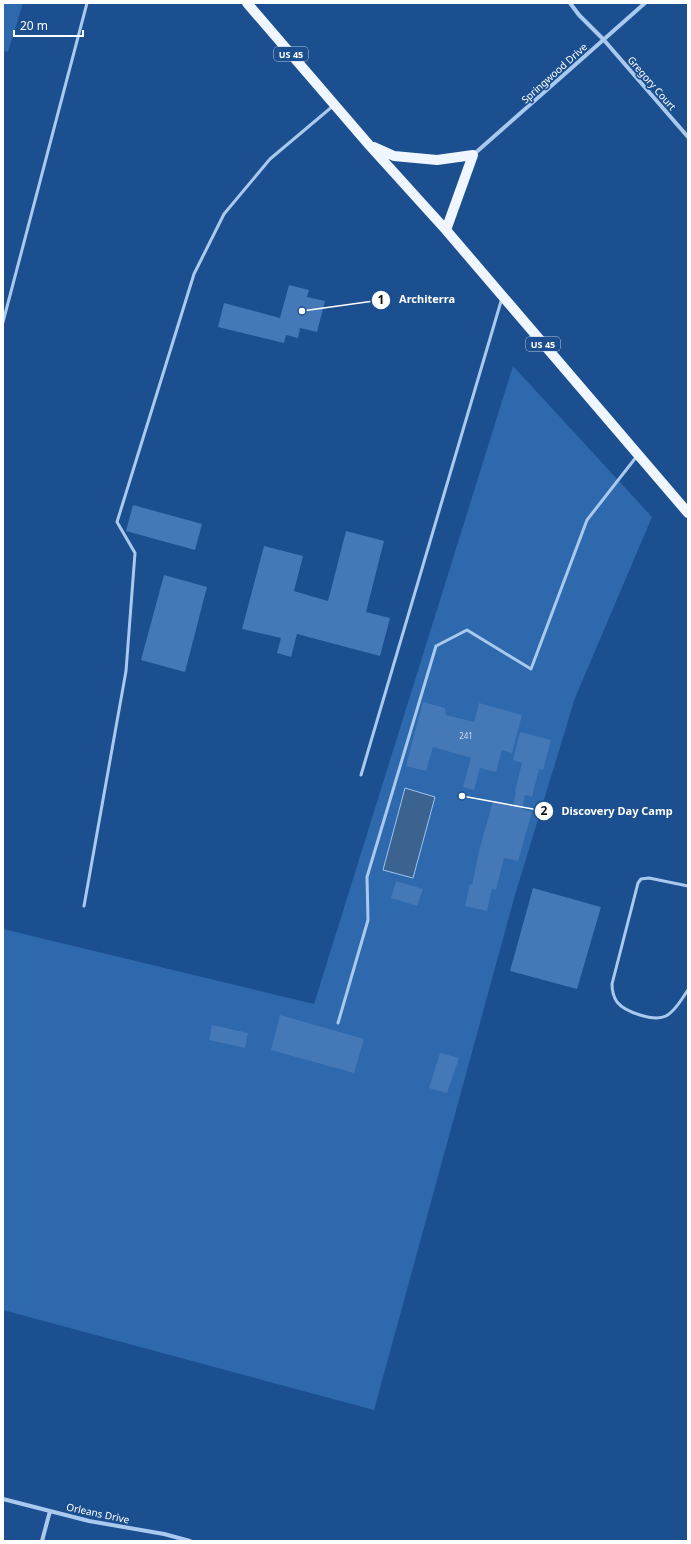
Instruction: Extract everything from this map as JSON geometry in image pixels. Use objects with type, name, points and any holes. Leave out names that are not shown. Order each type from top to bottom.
[{"type":"main road","name":"US 45","points":[[247,3],[334,105],[446,230],[688,514]]},
{"type":"main road","points":[[370,146],[394,156],[437,160],[473,155],[446,230]]},
{"type":"street","name":"Gregory Court","points":[[570,3],[579,15],[604,39],[688,137]]},
{"type":"street","name":"Springwood Drive","points":[[473,155],[645,3]]},
{"type":"street","name":"Orleans Drive","points":[[3,1499],[89,1521],[164,1534],[190,1541]]},
{"type":"street","points":[[42,1541],[50,1511]]},
{"type":"lane","points":[[3,322],[87,3]]},
{"type":"lane","points":[[84,906],[126,671],[135,553],[117,522],[191,282],[224,214],[270,159],[334,105]]},
{"type":"lane","points":[[361,775],[502,297]]},
{"type":"lane","points":[[338,1023],[368,920],[367,877],[436,646],[467,630],[531,669],[587,520],[638,455]]},
{"type":"lane","points":[[688,886],[649,878],[641,879],[638,883],[612,984],[612,994],[618,1002],[630,1012],[650,1018],[665,1017],[673,1010],[688,990]]},
{"type":"shaded area","points":[[3,3],[23,3],[8,52],[3,51]]},
{"type":"shaded area","points":[[513,366],[652,517],[575,698],[515,895],[374,1410],[3,1310],[3,929],[314,1004]]},
{"type":"shaded area","points":[[405,788],[435,797],[413,878],[383,870]]},
{"type":"building","points":[[289,285],[309,290],[307,297],[325,301],[317,332],[300,328],[298,338],[286,335],[284,343],[218,327],[224,303],[280,318]]},
{"type":"building","points":[[133,505],[202,524],[195,550],[126,531]]},
{"type":"building","points":[[346,531],[384,541],[366,612],[390,618],[380,656],[297,634],[291,657],[277,653],[281,638],[242,629],[264,546],[303,556],[294,591],[328,601]]},
{"type":"building","points":[[164,575],[207,587],[185,672],[141,660]]},
{"type":"building","points":[[423,702],[445,708],[446,715],[474,722],[479,703],[522,715],[512,753],[502,750],[496,772],[480,768],[474,790],[463,787],[471,758],[433,747],[426,771],[406,766]]},
{"type":"building","points":[[520,732],[551,740],[543,770],[539,769],[532,797],[525,795],[522,809],[532,812],[518,861],[504,858],[496,890],[492,889],[487,911],[465,906],[470,884],[472,885],[479,851],[493,801],[513,806],[522,763],[513,760]]},
{"type":"building","points":[[396,881],[423,889],[417,906],[391,898]]},
{"type":"building","points":[[533,888],[601,907],[577,989],[510,971]]},
{"type":"building","points":[[280,1015],[364,1039],[354,1073],[271,1050]]},
{"type":"building","points":[[212,1025],[248,1033],[245,1048],[209,1040]]},
{"type":"building","points":[[440,1053],[459,1058],[447,1093],[429,1088]]},
{"type":"place","name":"Architerra","points":[[302,311]]},
{"type":"place","name":"Discovery Day Camp","points":[[462,796]]}]
